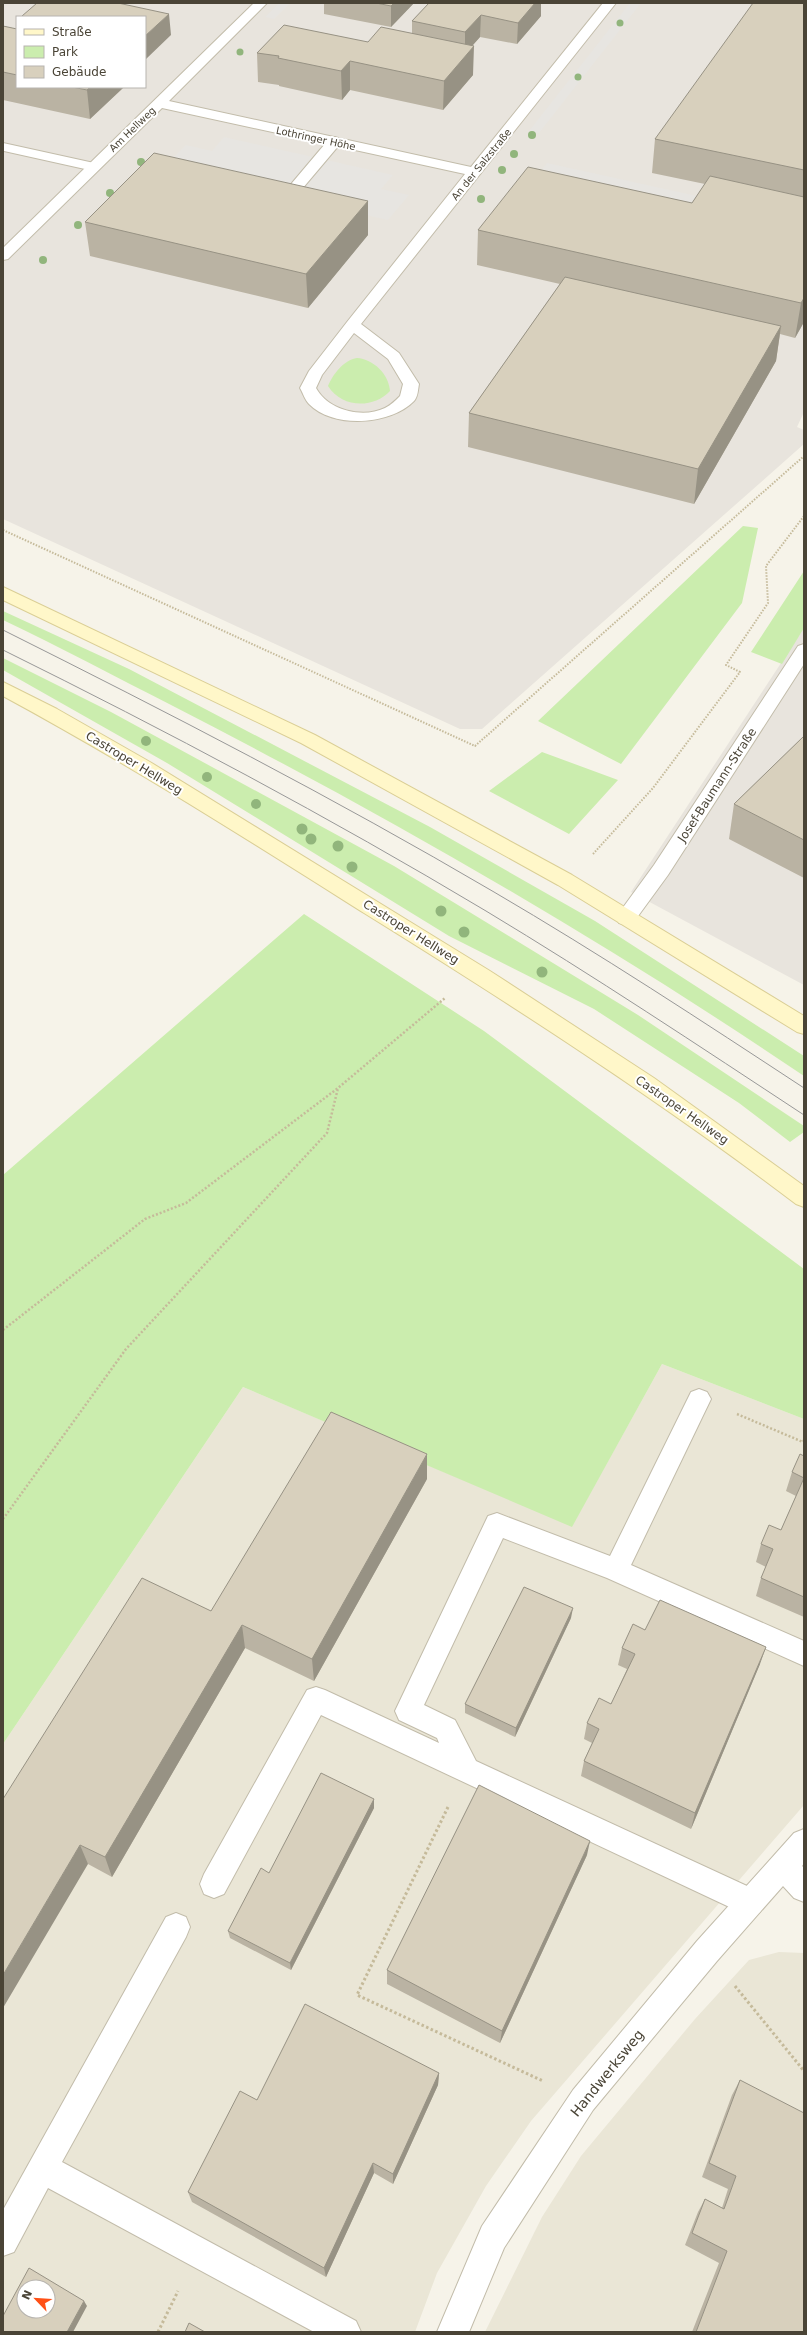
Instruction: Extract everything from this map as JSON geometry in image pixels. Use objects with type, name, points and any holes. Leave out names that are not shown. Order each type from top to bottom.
[{"type":"main road","points":[[3,593],[308,739],[565,880],[804,1026]]},
{"type":"main road","name":"Castroper Hellweg","points":[[3,688],[105,745],[253,834],[475,972],[599,1052],[750,1156],[804,1198]]},
{"type":"street","name":"Am Hellweg","points":[[3,256],[261,3]]},
{"type":"street","name":"An der Salzstraße","points":[[352,326],[394,356],[411,384],[408,398],[391,411],[371,416],[331,412],[315,401],[308,388],[315,374],[352,326],[610,3]]},
{"type":"street","name":"Lothringer Höhe","points":[[158,103],[475,172]]},
{"type":"street","points":[[297,186],[334,141]]},
{"type":"street","points":[[4,147],[94,167]]},
{"type":"street","name":"Josef-Baumann-Straße","points":[[626,918],[661,870],[804,650]]},
{"type":"street","points":[[616,1570],[698,1399]]},
{"type":"street","points":[[467,1770],[446,1729],[408,1711],[497,1524],[616,1570],[804,1654]]},
{"type":"street","points":[[214,1884],[316,1699],[750,1902]]},
{"type":"street","name":"Handwerksweg","points":[[453,2332],[493,2237],[583,2100],[707,1952],[804,1843]]},
{"type":"street","points":[[783,1866],[804,1888]]},
{"type":"street","points":[[3,2240],[176,1927]]},
{"type":"street","points":[[42,2168],[345,2332]]},
{"type":"path","points":[[3,530],[475,746],[804,456]]},
{"type":"path","points":[[565,880],[594,853],[653,788],[740,672],[726,665],[768,603],[766,566],[804,516]]},
{"type":"path","points":[[3,1330],[145,1219],[186,1203],[338,1088],[475,972]]},
{"type":"path","points":[[3,1519],[126,1349],[327,1133],[338,1088]]},
{"type":"path","points":[[698,1399],[803,1442],[804,1440]]},
{"type":"path","points":[[467,1770],[357,1995],[583,2100]]},
{"type":"path","points":[[707,1952],[804,2071]]},
{"type":"shaded area","points":[[3,3],[804,3],[804,412],[797,427],[804,430],[804,444],[482,729],[460,729],[3,519]]},
{"type":"shaded area","points":[[279,3],[290,3],[274,19],[265,17]]},
{"type":"shaded area","points":[[630,3],[641,3],[539,133],[529,131]]},
{"type":"shaded area","points":[[224,137],[393,175],[381,189],[409,195],[388,220],[162,169],[186,145],[212,151]]},
{"type":"shaded area","points":[[547,163],[706,198],[695,215],[534,180]]},
{"type":"shaded area","points":[[804,628],[804,985],[631,892]]},
{"type":"shaded area","points":[[662,1364],[804,1419],[804,1805],[531,2121],[486,2186],[437,2273],[415,2332],[3,2332],[3,1744],[243,1387],[572,1526]]},
{"type":"shaded area","points":[[779,1952],[804,1953],[804,2332],[485,2332],[542,2217],[581,2156],[695,2019],[749,1960]]},
{"type":"green space","points":[[357,358],[374,364],[387,379],[390,391],[383,397],[375,401],[358,404],[341,399],[328,386],[343,365],[352,359]]},
{"type":"green space","points":[[743,526],[758,528],[742,603],[621,764],[538,721]]},
{"type":"green space","points":[[804,571],[804,628],[782,664],[751,652]]},
{"type":"green space","points":[[3,611],[129,669],[430,827],[595,921],[804,1056],[804,1076],[650,976],[494,881],[254,748],[3,620]]},
{"type":"green space","points":[[3,658],[111,712],[394,866],[638,1015],[804,1126],[804,1132],[790,1142],[739,1103],[594,1009],[449,936],[167,763],[3,670]]},
{"type":"green space","points":[[542,752],[618,780],[569,834],[489,791]]},
{"type":"green space","points":[[304,914],[484,1031],[804,1269],[804,1419],[662,1364],[572,1527],[243,1387],[3,1744],[3,1175]]},
{"type":"building","points":[[37,3],[118,3],[169,14],[146,35],[146,16],[22,16]]},
{"type":"building","points":[[376,3],[394,3],[391,6]]},
{"type":"building","points":[[429,3],[535,3],[518,23],[481,15],[465,32],[412,21]]},
{"type":"building","points":[[753,3],[804,3],[804,170],[655,139]]},
{"type":"building","points":[[284,25],[368,42],[381,27],[474,46],[444,81],[350,61],[341,71],[278,58],[279,56],[257,53]]},
{"type":"building","points":[[3,26],[16,29],[16,75],[3,72]]},
{"type":"building","points":[[77,88],[89,88],[87,90]]},
{"type":"building","points":[[154,153],[368,201],[306,274],[85,222]]},
{"type":"building","points":[[528,167],[692,203],[710,176],[804,197],[804,298],[801,303],[478,230]]},
{"type":"building","points":[[565,277],[781,326],[698,469],[469,413]]},
{"type":"building","points":[[804,736],[804,840],[734,804]]},
{"type":"building","points":[[331,1412],[427,1454],[312,1659],[242,1625],[105,1857],[80,1845],[3,1975],[3,1799],[142,1578],[211,1611]]},
{"type":"building","points":[[800,1454],[804,1456],[804,1478],[792,1472]]},
{"type":"building","points":[[804,1478],[804,1597],[761,1578],[773,1549],[761,1544],[769,1525],[781,1530]]},
{"type":"building","points":[[524,1587],[573,1608],[516,1728],[465,1704]]},
{"type":"building","points":[[660,1600],[766,1647],[695,1813],[584,1761],[599,1729],[587,1723],[599,1698],[611,1704],[635,1654],[622,1648],[633,1624],[645,1630]]},
{"type":"building","points":[[321,1773],[374,1799],[290,1963],[228,1931],[261,1868],[269,1873]]},
{"type":"building","points":[[479,1785],[590,1841],[502,2031],[387,1970]]},
{"type":"building","points":[[305,2004],[439,2073],[393,2174],[373,2163],[324,2268],[188,2192],[240,2091],[257,2100]]},
{"type":"building","points":[[740,2080],[804,2113],[804,2332],[696,2332],[727,2251],[692,2233],[705,2199],[724,2209],[736,2176],[709,2163]]},
{"type":"building","points":[[29,2268],[47,2279],[23,2279]]},
{"type":"building","points":[[56,2284],[84,2301],[67,2332],[3,2332],[3,2316],[16,2292],[16,2319],[56,2319]]},
{"type":"building","points":[[189,2323],[205,2332],[185,2332]]},
{"type":"tram line","points":[[3,630],[251,757],[434,857],[534,915],[804,1088]]},
{"type":"tram line","points":[[3,650],[186,743],[307,808],[427,876],[566,961],[804,1115]]}]
